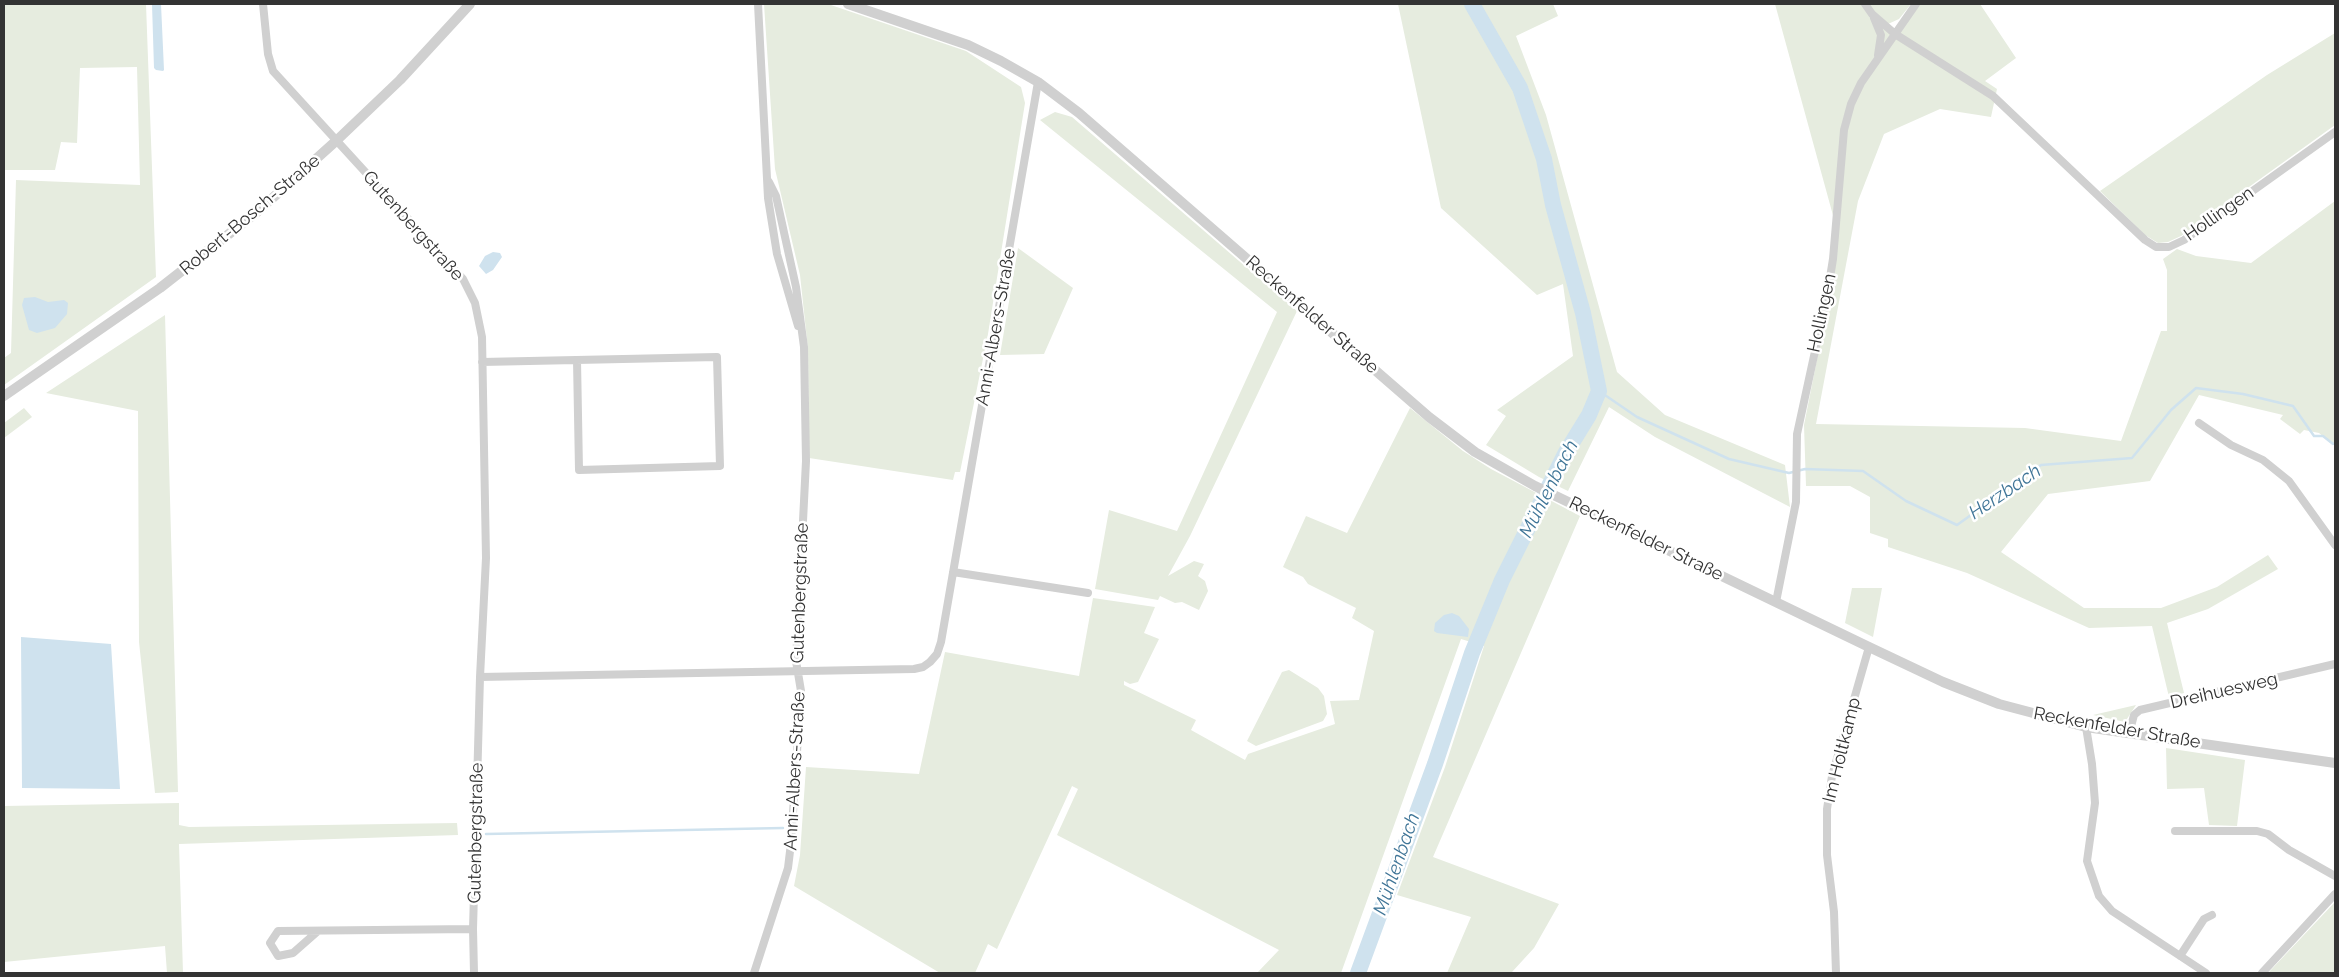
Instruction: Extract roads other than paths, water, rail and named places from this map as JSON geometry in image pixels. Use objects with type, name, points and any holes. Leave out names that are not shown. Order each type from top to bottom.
[{"type":"street","name":"Gutenbergstraße","points":[[263,4],[268,54],[273,71],[463,279],[478,314],[482,362],[486,544],[480,677],[473,929],[474,973]]},
{"type":"street","name":"Robert-Bosch-Straße","points":[[4,396],[174,278],[257,212],[336,141],[421,59],[470,4]]},
{"type":"street","name":"Gutenbergstraße","points":[[480,677],[798,672],[796,661],[806,461],[804,348],[777,254],[768,198],[769,182],[758,4]]},
{"type":"street","name":"Reckenfelder Straße","points":[[848,4],[968,45],[1001,60],[1038,82],[1079,112],[1436,423],[1474,452],[1535,486],[1943,682],[1999,704],[2086,727],[2335,763]]},
{"type":"street","name":"Hollingen","points":[[1865,4],[1872,14],[1895,34],[1993,96],[2145,240],[2156,247],[2169,247],[2184,240],[2335,132]]},
{"type":"street","name":"Hollingen","points":[[1776,602],[1796,502],[1795,464],[1797,434],[1827,296],[1844,130],[1851,104],[1876,59],[1916,4]]},
{"type":"street","points":[[1872,14],[1880,35],[1876,59]]},
{"type":"street","name":"Anni-Albers-Straße","points":[[754,973],[788,868],[801,690],[798,672],[923,667],[937,654],[941,642],[1038,82]]},
{"type":"street","points":[[482,362],[718,357],[720,466],[579,470],[577,360]]},
{"type":"street","points":[[2199,423],[2230,445],[2263,460],[2289,481],[2335,545]]},
{"type":"street","points":[[953,572],[1088,593]]},
{"type":"street","name":"Im Holtkamp","points":[[1836,973],[1834,912],[1827,855],[1827,809],[1832,776],[1869,647]]},
{"type":"street","name":"Dreihuesweg","points":[[2129,734],[2134,715],[2140,710],[2335,664]]},
{"type":"street","points":[[2086,727],[2095,804],[2088,861],[2092,879],[2099,896],[2112,912],[2206,973]]},
{"type":"street","points":[[2175,830],[2257,832],[2268,834],[2289,850],[2335,876]]},
{"type":"street","points":[[2262,973],[2335,894]]},
{"type":"street","points":[[2180,956],[2204,919],[2212,915]]},
{"type":"street","name":"Gutenbergstraße","points":[[318,931],[293,953],[278,956],[270,943],[278,931],[473,929]]},
{"type":"water","points":[[152,4],[161,4],[163,71],[154,68]]},
{"type":"water","points":[[493,252],[500,253],[502,257],[493,270],[486,274],[479,266],[485,256]]},
{"type":"water","points":[[35,297],[48,302],[64,300],[68,303],[67,314],[55,328],[37,333],[29,330],[22,305],[24,298]]},
{"type":"water","points":[[1452,613],[1459,616],[1469,629],[1468,637],[1434,631],[1435,623],[1444,615]]},
{"type":"water","points":[[21,637],[111,644],[120,789],[22,788]]},
{"type":"waterway","name":"Mühlenbach","points":[[1358,973],[1435,764],[1472,653],[1502,580],[1565,454],[1589,415],[1599,391],[1583,313],[1553,205],[1544,159],[1520,88],[1472,4]]},
{"type":"waterway","name":"Herzbach","points":[[1599,391],[1637,417],[1729,459],[1789,473],[1805,469],[1863,471],[1906,501],[1957,525],[2041,465],[2132,458],[2171,410],[2196,388],[2243,394],[2293,406],[2314,436],[2323,436],[2333,444],[2335,443]]},
{"type":"waterway","points":[[486,834],[783,828]]}]
